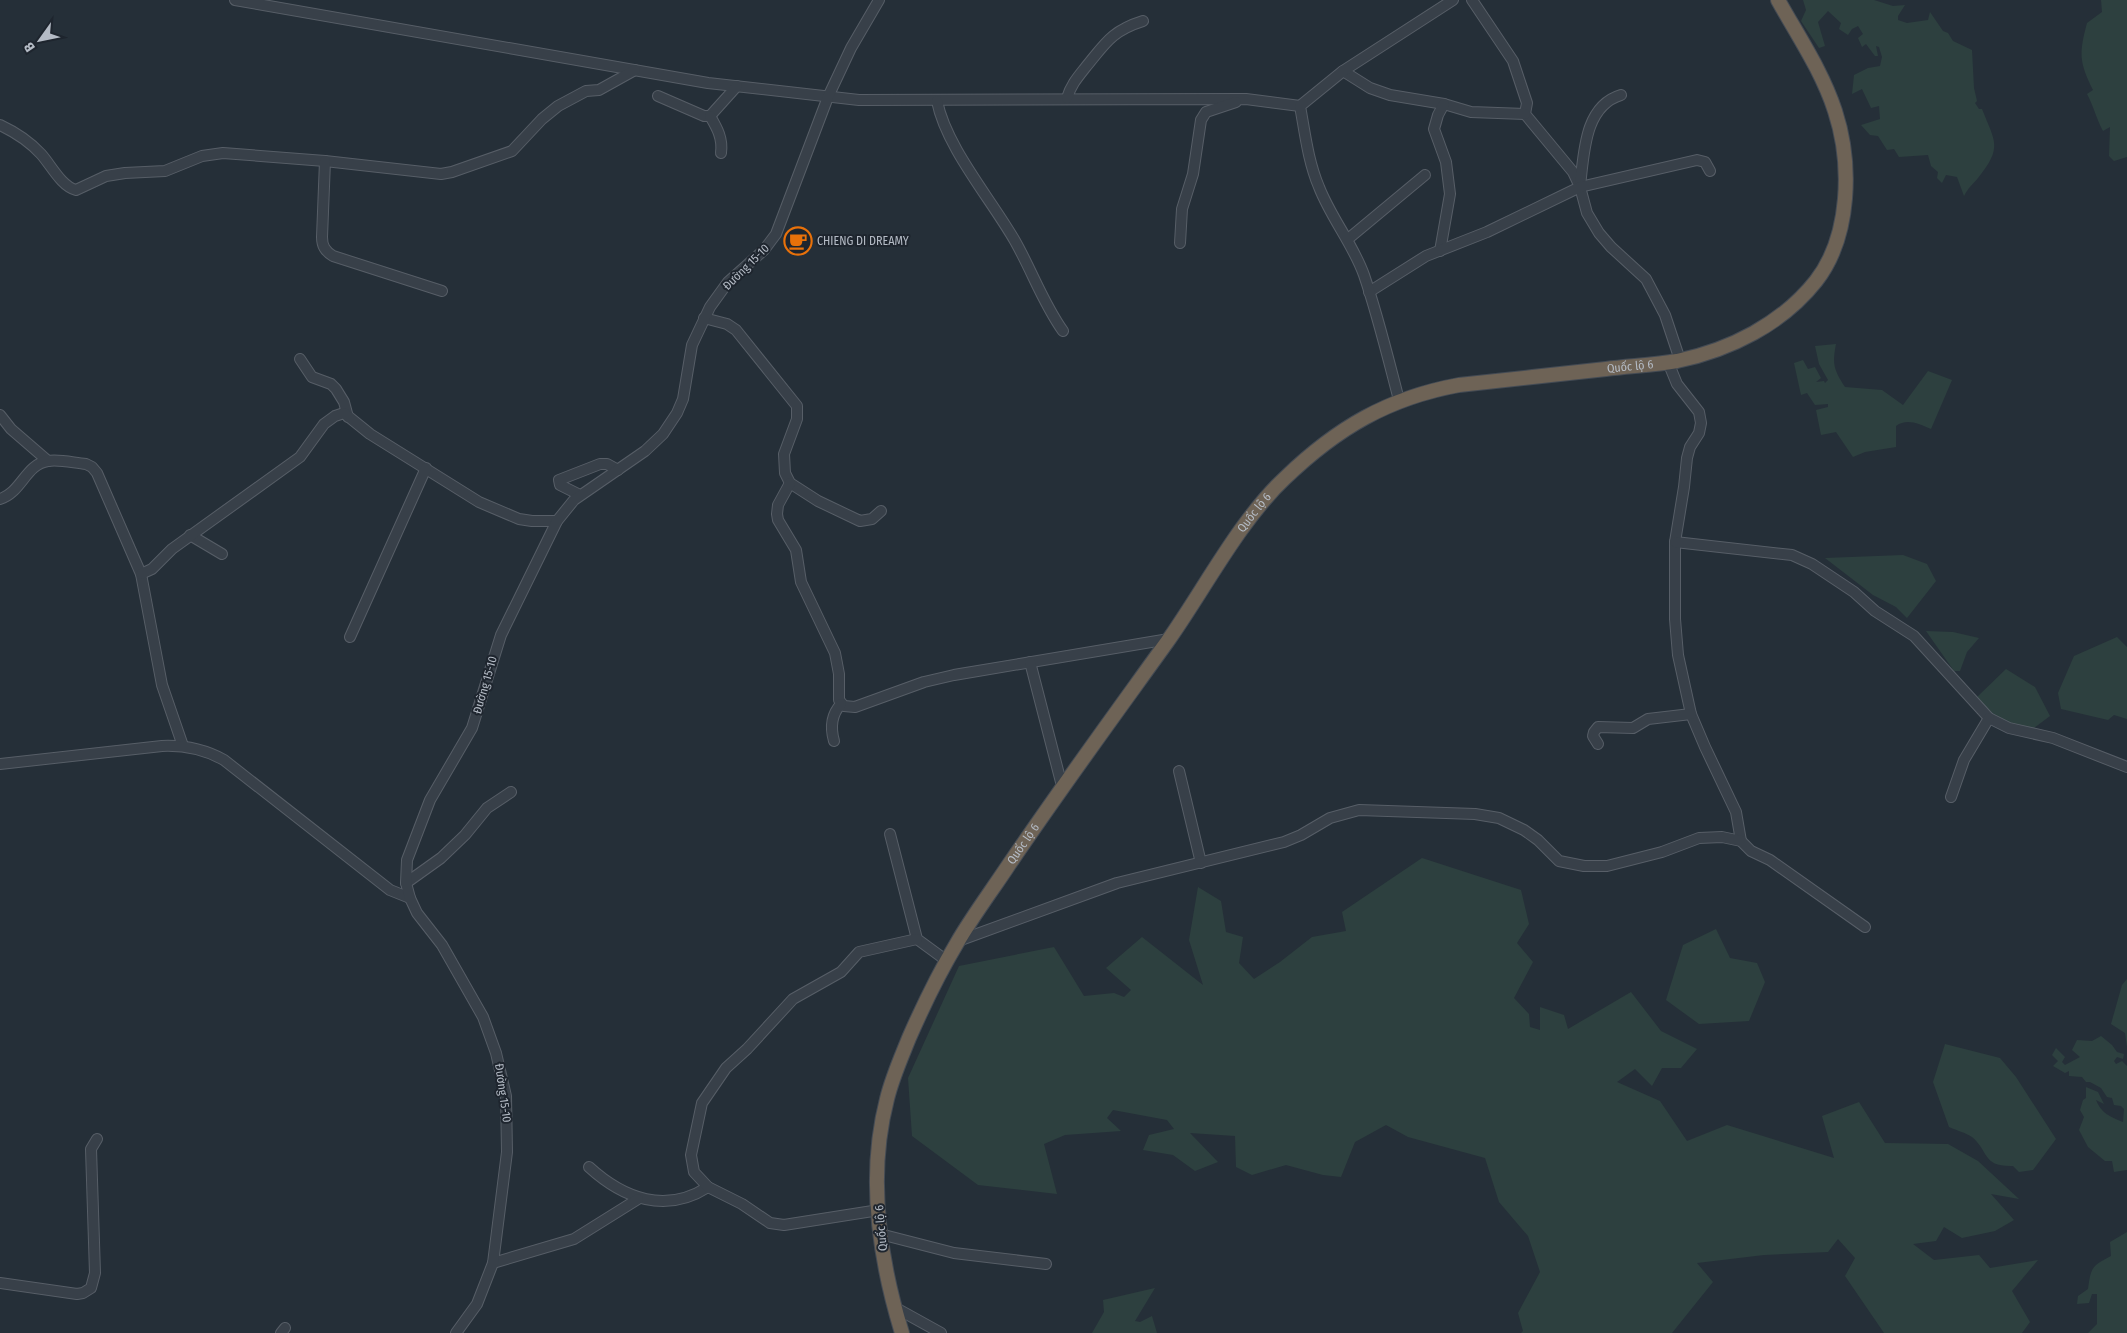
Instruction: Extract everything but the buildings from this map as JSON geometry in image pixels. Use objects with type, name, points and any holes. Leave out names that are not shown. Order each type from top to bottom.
[{"type":"highway","name":"Quốc lộ 6","points":[[902,1333],[894,1307],[880,1234],[877,1175],[880,1133],[887,1099],[895,1072],[919,1014],[958,941],[1062,786],[1169,639],[1250,519],[1283,480],[1335,436],[1362,418],[1399,400],[1432,390],[1460,385],[1674,361],[1731,344],[1752,335],[1784,313],[1816,280],[1834,244],[1841,224],[1846,186],[1845,162],[1835,110],[1813,62],[1778,0]]},
{"type":"street","points":[[235,0],[634,70],[737,86],[828,97],[859,100],[938,101],[1067,98],[1246,99],[1300,106],[1343,71],[1453,0]]},
{"type":"street","name":"Đường 15-10","points":[[456,1333],[477,1304],[493,1263],[507,1152],[507,1113],[502,1075],[489,1032],[476,1003],[442,945],[417,913],[406,883],[407,860],[421,821],[436,789],[472,728],[501,635],[557,521],[566,508],[580,495],[652,446],[677,413],[686,391],[692,345],[704,318],[724,287],[764,250],[776,234],[828,97],[851,48],[879,0]]},
{"type":"street","points":[[1472,0],[1513,61],[1526,103],[1525,114],[1568,165],[1580,187],[1588,213],[1599,233],[1611,247],[1646,279],[1666,315],[1677,384],[1698,412],[1701,423],[1700,433],[1690,447],[1687,458],[1678,517],[1676,542],[1676,640],[1683,685],[1692,714],[1704,747],[1736,812],[1742,841],[1750,851],[1770,860],[1865,927]]},
{"type":"street","points":[[1067,98],[1071,86],[1103,44],[1127,26],[1142,21]]},
{"type":"street","points":[[0,125],[30,143],[50,164],[64,183],[71,189],[76,190],[106,176],[165,171],[202,156],[223,153],[325,161],[441,174],[452,172],[512,150],[542,119],[558,106],[586,92],[599,90],[634,70]]},
{"type":"street","points":[[1343,71],[1370,88],[1384,94],[1444,104],[1471,112],[1525,114]]},
{"type":"street","points":[[658,96],[704,116],[710,116],[737,86]]},
{"type":"street","points":[[1580,187],[1584,147],[1590,127],[1603,104],[1621,95]]},
{"type":"street","points":[[1180,243],[1182,209],[1192,174],[1203,116],[1211,110],[1246,99]]},
{"type":"street","points":[[938,101],[940,114],[948,134],[1014,239],[1042,297],[1064,332]]},
{"type":"street","points":[[1440,251],[1450,194],[1446,162],[1434,129],[1444,104]]},
{"type":"street","points":[[1300,106],[1308,153],[1315,178],[1324,198],[1348,239],[1369,292],[1399,400]]},
{"type":"street","points":[[710,116],[720,134],[722,143],[721,153]]},
{"type":"street","points":[[1369,292],[1417,261],[1495,229],[1580,187],[1697,160],[1704,162],[1710,171]]},
{"type":"street","points":[[325,161],[322,237],[323,247],[327,252],[333,256],[442,291]]},
{"type":"street","points":[[1348,239],[1426,175]]},
{"type":"street","points":[[704,318],[727,324],[736,330],[797,406],[798,418],[784,454],[786,472],[790,482],[818,501],[860,521],[872,519],[881,511]]},
{"type":"street","points":[[300,359],[312,377],[331,384],[336,389],[344,402],[348,417]]},
{"type":"street","points":[[141,574],[158,564],[172,549],[190,535],[300,457],[324,424],[339,414],[344,414],[370,434],[464,494],[513,517],[532,521],[557,521]]},
{"type":"street","points":[[0,415],[11,429],[48,461]]},
{"type":"street","points":[[0,499],[10,494],[38,464],[48,461],[86,464],[97,473],[141,574],[162,685],[183,746]]},
{"type":"street","points":[[580,495],[560,485],[559,480],[600,464],[607,464],[618,470]]},
{"type":"street","points":[[350,637],[426,468]]},
{"type":"street","points":[[790,482],[778,505],[776,514],[796,550],[801,582],[835,653],[839,674],[839,700],[841,704],[849,708],[934,679],[1169,639]]},
{"type":"street","points":[[190,535],[222,554]]},
{"type":"street","points":[[1676,542],[1792,555],[1805,559],[1848,588],[1875,611],[1914,636],[1989,718],[2009,728],[2053,738],[2127,767]]},
{"type":"street","points":[[1030,662],[1062,786]]},
{"type":"street","points":[[834,740],[831,724],[836,709],[841,704]]},
{"type":"street","points":[[1598,744],[1593,736],[1598,727],[1633,728],[1648,720],[1692,714]]},
{"type":"street","points":[[1951,797],[1964,760],[1989,718]]},
{"type":"street","points":[[0,764],[162,746],[183,746],[208,752],[224,760],[390,890],[410,898]]},
{"type":"street","points":[[1180,771],[1200,863]]},
{"type":"street","points":[[406,883],[441,858],[465,835],[487,808],[511,792]]},
{"type":"street","points":[[958,941],[1117,883],[1284,842],[1301,835],[1330,818],[1359,810],[1475,814],[1499,818],[1524,830],[1538,840],[1559,861],[1584,866],[1607,866],[1662,852],[1693,840],[1707,837],[1742,841]]},
{"type":"street","points":[[890,834],[917,939],[947,961]]},
{"type":"street","points":[[879,1210],[779,1225],[770,1223],[742,1204],[708,1187],[694,1172],[691,1154],[700,1108],[726,1068],[747,1049],[793,999],[840,972],[859,952],[917,939]]},
{"type":"street","points":[[0,1283],[77,1294],[91,1288],[95,1273],[90,1149],[97,1139]]},
{"type":"street","points":[[589,1167],[605,1180],[638,1199],[661,1202],[676,1201],[691,1197],[708,1187]]},
{"type":"street","points":[[493,1263],[574,1239],[638,1199]]},
{"type":"street","points":[[880,1234],[954,1253],[1046,1264]]},
{"type":"street","points":[[894,1307],[941,1333]]},
{"type":"shaded area","points":[[1803,0],[1874,0],[1893,6],[1905,5],[1898,16],[1898,20],[1907,23],[1928,20],[1930,12],[1943,31],[1948,33],[1953,41],[1972,50],[1974,88],[1977,101],[1975,103],[1979,109],[1982,109],[1990,129],[1993,137],[1994,151],[1986,167],[1964,196],[1957,177],[1946,175],[1942,183],[1937,178],[1938,172],[1931,166],[1928,155],[1899,157],[1894,149],[1887,150],[1878,136],[1870,135],[1861,125],[1880,119],[1879,106],[1871,108],[1862,89],[1852,94],[1854,75],[1868,68],[1880,66],[1882,57],[1879,47],[1876,46],[1878,56],[1875,56],[1866,44],[1862,47],[1858,38],[1863,34],[1858,26],[1852,29],[1848,35],[1839,29],[1841,23],[1828,11],[1818,22],[1825,46],[1819,48],[1801,21],[1806,10]]},
{"type":"shaded area","points":[[2101,0],[2127,0],[2127,157],[2114,161],[2109,156],[2110,127],[2103,131],[2087,94],[2093,90],[2085,72],[2082,57],[2087,23],[2102,12]]},
{"type":"shaded area","points":[[1836,344],[1835,367],[1845,387],[1882,390],[1903,405],[1928,371],[1952,380],[1931,429],[1922,425],[1904,422],[1896,426],[1896,447],[1865,452],[1853,457],[1836,432],[1821,435],[1816,410],[1828,407],[1828,404],[1815,405],[1807,393],[1801,395],[1794,363],[1803,360],[1808,369],[1815,367],[1821,378],[1816,382],[1824,381],[1825,383],[1828,380],[1819,364],[1815,346]]},
{"type":"shaded area","points":[[1903,555],[1927,564],[1936,581],[1907,618],[1896,607],[1873,595],[1825,558]]},
{"type":"shaded area","points":[[1926,631],[1953,632],[1979,638],[1967,652],[1960,671],[1954,671]]},
{"type":"shaded area","points":[[2117,637],[2127,647],[2127,719],[2114,715],[2108,720],[2061,709],[2058,693],[2074,656]]},
{"type":"shaded area","points":[[2006,669],[2035,687],[2050,716],[2030,731],[1999,719],[1976,698]]},
{"type":"shaded area","points":[[1422,858],[1521,890],[1529,924],[1517,943],[1533,962],[1514,998],[1529,1014],[1530,1027],[1540,1030],[1540,1007],[1564,1015],[1568,1029],[1631,992],[1661,1031],[1697,1049],[1681,1068],[1662,1068],[1652,1086],[1635,1069],[1617,1082],[1660,1101],[1687,1141],[1727,1125],[1834,1158],[1822,1116],[1859,1102],[1885,1143],[1948,1144],[1978,1161],[2019,1199],[1991,1194],[2014,1220],[1995,1231],[1962,1238],[1944,1227],[1936,1241],[1913,1244],[1934,1260],[1979,1255],[1990,1268],[2038,1260],[2012,1291],[2030,1322],[2022,1333],[1884,1333],[1845,1276],[1855,1258],[1838,1239],[1828,1252],[1764,1255],[1697,1263],[1713,1282],[1672,1333],[1521,1333],[1523,1331],[1518,1313],[1540,1272],[1528,1236],[1499,1202],[1485,1158],[1408,1137],[1386,1125],[1355,1142],[1341,1177],[1323,1175],[1286,1165],[1252,1175],[1236,1167],[1235,1136],[1190,1133],[1218,1162],[1195,1171],[1173,1155],[1143,1150],[1149,1135],[1174,1129],[1167,1120],[1113,1110],[1107,1118],[1121,1131],[1065,1135],[1044,1144],[1057,1194],[978,1185],[912,1136],[908,1078],[959,966],[1054,947],[1084,996],[1114,993],[1124,997],[1131,990],[1106,968],[1142,937],[1203,985],[1189,940],[1198,887],[1221,901],[1226,932],[1243,937],[1239,963],[1254,979],[1312,937],[1346,931],[1342,912]]},
{"type":"shaded area","points":[[1716,929],[1730,958],[1757,963],[1765,982],[1749,1021],[1699,1024],[1666,1000],[1683,945]]},
{"type":"shaded area","points":[[2127,979],[2127,1047],[2125,1033],[2111,1024],[2122,985]]},
{"type":"shaded area","points":[[2101,1036],[2117,1052],[2124,1054],[2123,1059],[2117,1057],[2114,1061],[2116,1064],[2122,1061],[2127,1066],[2127,1170],[2114,1172],[2112,1161],[2105,1161],[2088,1147],[2079,1130],[2084,1117],[2080,1110],[2083,1100],[2086,1098],[2086,1087],[2098,1092],[2104,1104],[2096,1100],[2103,1112],[2123,1122],[2124,1109],[2121,1106],[2114,1105],[2112,1098],[2107,1097],[2101,1088],[2086,1082],[2082,1077],[2069,1076],[2069,1071],[2065,1073],[2053,1066],[2058,1061],[2052,1055],[2056,1048],[2065,1057],[2062,1062],[2065,1065],[2080,1057],[2072,1050],[2077,1040],[2092,1041]]},
{"type":"shaded area","points":[[1945,1044],[2000,1058],[2016,1077],[2056,1139],[2033,1170],[2019,1172],[2013,1166],[1996,1164],[1987,1157],[1972,1137],[1949,1127],[1933,1082]]},
{"type":"shaded area","points":[[2127,1232],[2127,1333],[2088,1333],[2097,1324],[2097,1294],[2092,1294],[2089,1303],[2077,1304],[2078,1296],[2088,1289],[2093,1268],[2111,1256],[2110,1242]]},
{"type":"shaded area","points":[[1155,1288],[1135,1321],[1140,1322],[1152,1316],[1157,1333],[1092,1333],[1104,1312],[1103,1300]]},
{"type":"place","name":"CHIENG DI DREAMY","points":[[798,241]]}]
